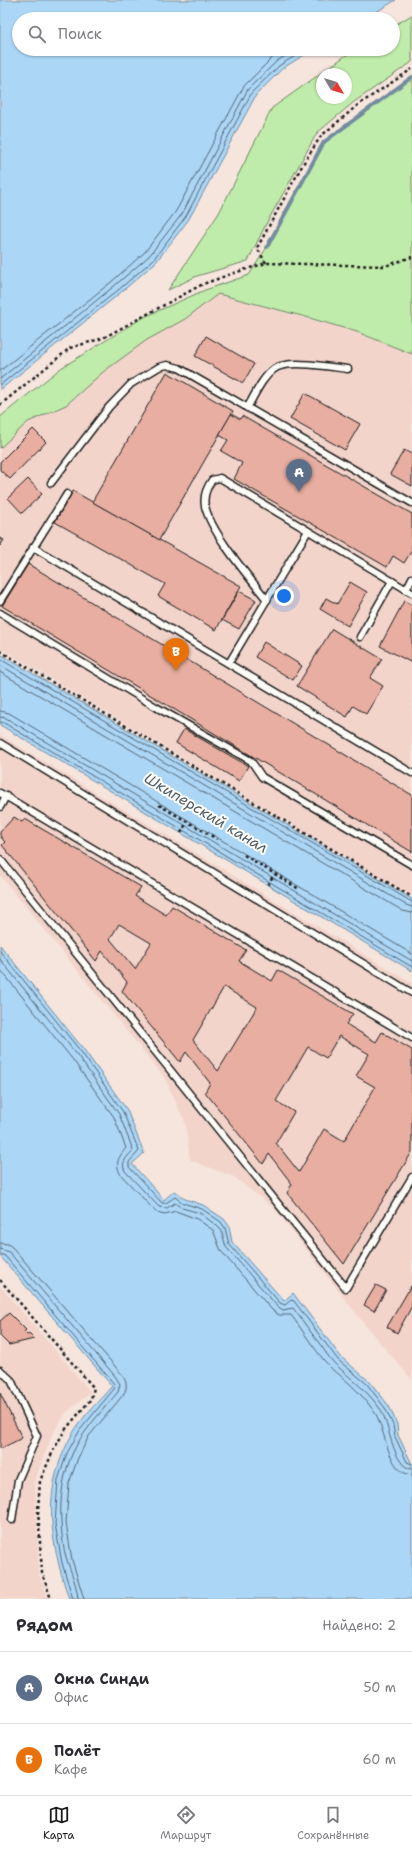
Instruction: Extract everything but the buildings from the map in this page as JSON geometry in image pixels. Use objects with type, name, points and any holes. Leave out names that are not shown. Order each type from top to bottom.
[{"type":"lane","points":[[247,408],[263,380],[274,369],[289,364],[348,369]]},
{"type":"lane","points":[[51,483],[109,407],[131,384],[159,367],[167,365],[179,368],[412,504]]},
{"type":"lane","points":[[267,600],[244,572],[212,523],[204,504],[205,491],[212,480],[220,478],[412,593]]},
{"type":"lane","points":[[0,601],[33,546],[67,494]]},
{"type":"lane","points":[[229,663],[308,531]]},
{"type":"lane","points":[[33,546],[412,774]]},
{"type":"lane","points":[[406,590],[412,578]]},
{"type":"lane","points":[[360,637],[392,581]]},
{"type":"lane","points":[[0,613],[156,707],[251,760],[262,777],[412,865]]},
{"type":"lane","points":[[0,743],[412,993]]},
{"type":"lane","points":[[0,793],[412,1038]]},
{"type":"lane","points":[[0,807],[6,796]]},
{"type":"lane","points":[[0,859],[346,1288],[412,1177]]},
{"type":"lane","points":[[0,1370],[11,1380],[37,1436],[18,1480],[12,1520]]},
{"type":"path","points":[[266,263],[257,248],[303,164],[321,136],[358,105],[412,69]]},
{"type":"path","points":[[0,405],[70,348],[103,338],[203,284],[266,263],[385,266],[412,257]]},
{"type":"path","points":[[0,651],[412,897]]},
{"type":"path","points":[[159,805],[217,840]]},
{"type":"path","points":[[181,833],[187,822]]},
{"type":"path","points":[[244,855],[299,889]]},
{"type":"path","points":[[268,885],[274,874]]},
{"type":"path","points":[[0,1280],[94,1388],[92,1398],[65,1430],[57,1443],[40,1481],[38,1510],[42,1573],[51,1599]]},
{"type":"shaded area","points":[[218,294],[357,332],[412,354],[412,896],[0,648],[0,438],[6,432]]},
{"type":"shaded area","points":[[0,735],[412,983],[412,1380],[366,1326],[274,1208],[234,1177],[190,1160],[185,1122],[164,1077],[0,875]]},
{"type":"shaded area","points":[[0,1286],[91,1392],[66,1413],[52,1435],[35,1480],[39,1574],[48,1599],[0,1599]]},
{"type":"green space","points":[[412,15],[412,62],[352,104],[352,68],[328,68],[345,56],[400,56],[400,22]]},
{"type":"green space","points":[[316,77],[316,104],[352,104],[317,133],[265,226],[248,261],[197,276],[168,290],[219,213],[272,108]]},
{"type":"green space","points":[[412,77],[412,354],[357,332],[218,294],[185,319],[147,340],[103,372],[66,405],[28,422],[0,448],[0,417],[61,368],[144,317],[205,290],[249,275],[267,247],[324,142]]},
{"type":"water","points":[[0,0],[396,0],[376,12],[12,12],[12,56],[303,56],[283,68],[256,95],[189,219],[156,262],[119,294],[0,390]]},
{"type":"water","name":"Шкиперский канал","points":[[0,654],[412,899],[412,971],[0,725]]},
{"type":"water","points":[[0,945],[85,1051],[127,1110],[144,1153],[132,1164],[164,1200],[174,1191],[185,1199],[203,1205],[224,1219],[229,1226],[232,1242],[284,1301],[293,1293],[341,1357],[370,1382],[389,1406],[397,1424],[398,1435],[412,1464],[412,1599],[69,1599],[62,1577],[53,1533],[53,1492],[57,1471],[65,1449],[76,1428],[112,1386],[0,1256]]},
{"type":"waterway","points":[[267,247],[324,142],[412,77]]},
{"type":"place","name":"Окна Синди","points":[[299,492]]},
{"type":"place","name":"Полёт","points":[[176,671]]}]
